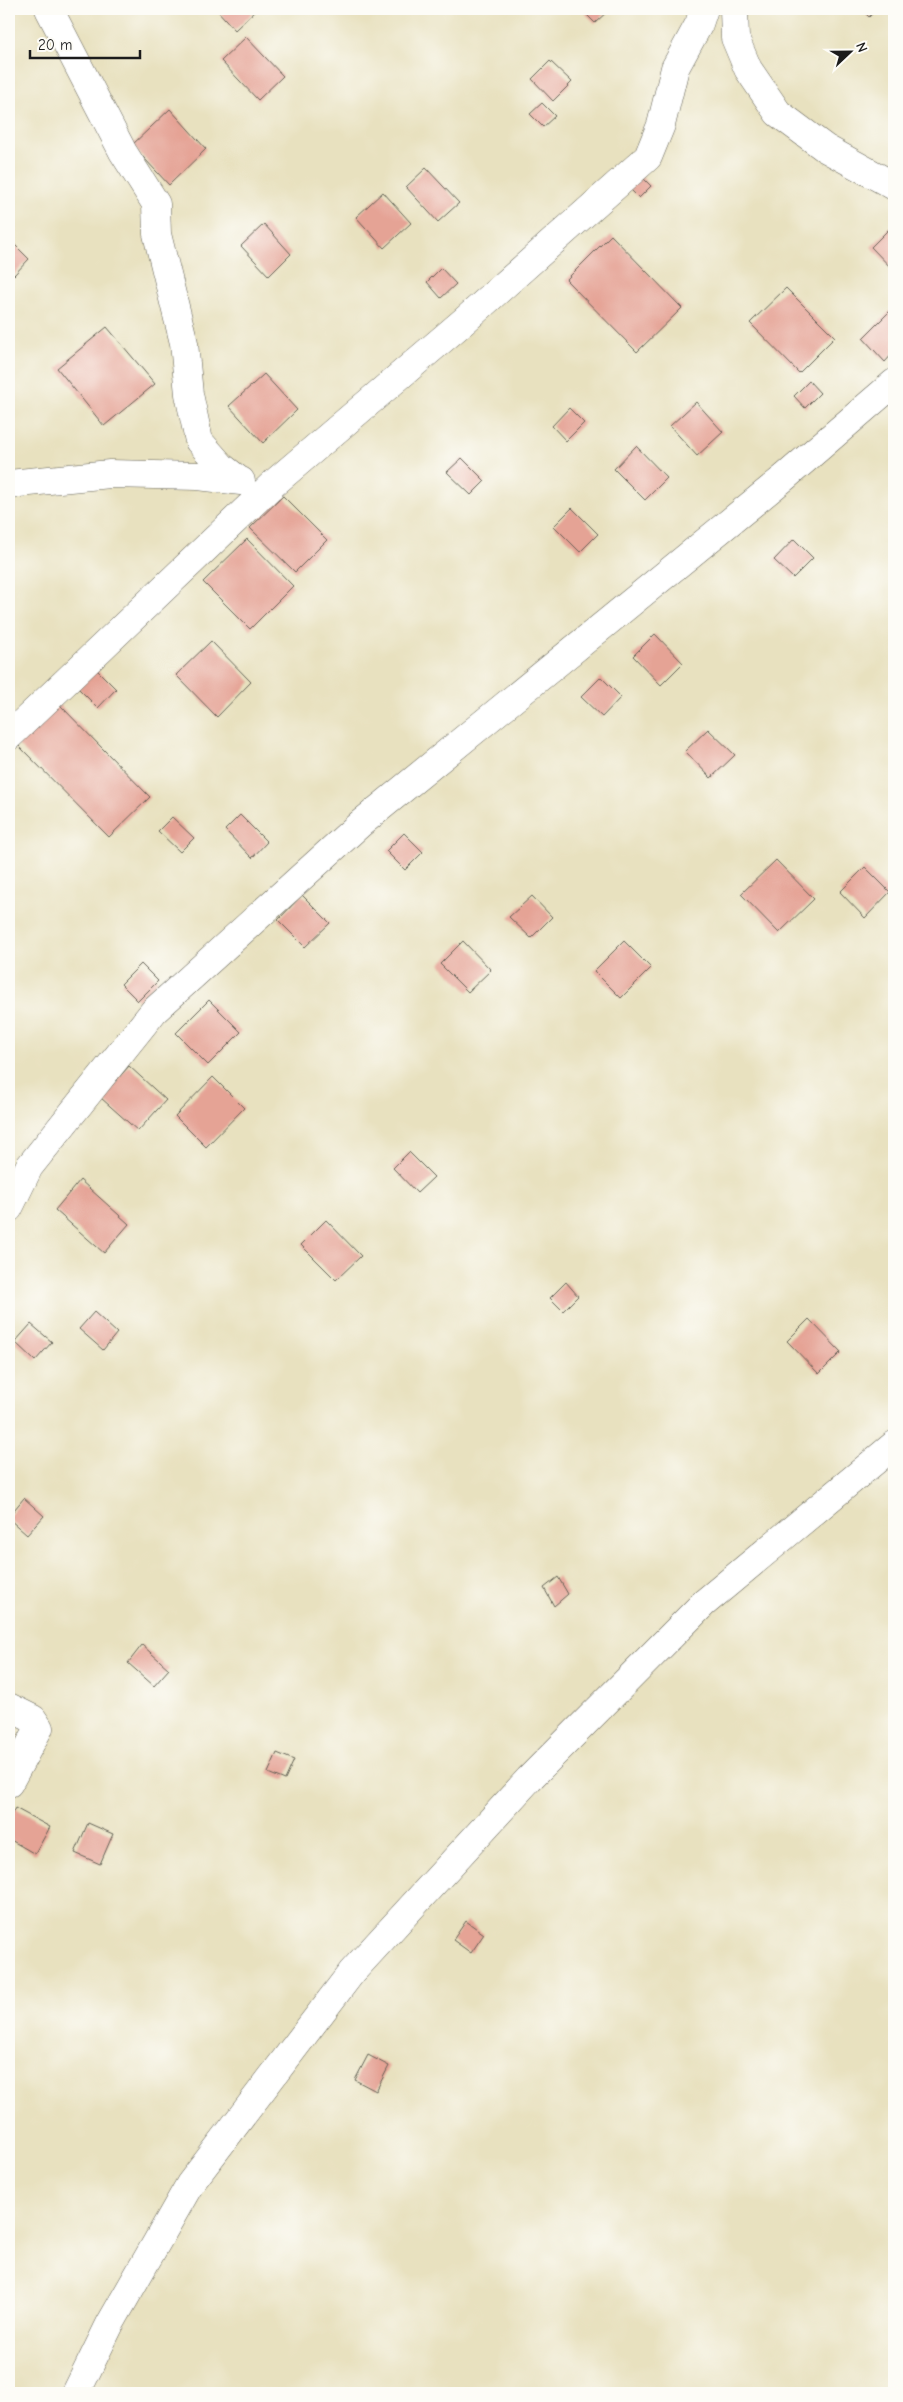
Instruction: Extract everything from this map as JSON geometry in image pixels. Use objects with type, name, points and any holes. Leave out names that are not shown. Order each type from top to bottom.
[{"type":"street","points":[[49,9],[123,152],[156,204],[157,234],[184,344],[189,394],[199,441],[222,467],[240,480]]},
{"type":"street","points":[[9,736],[273,484],[464,321],[648,157],[661,125],[675,68],[699,24],[704,9]]},
{"type":"street","points":[[734,9],[735,38],[748,69],[778,113],[825,148],[894,186]]},
{"type":"street","points":[[9,1208],[29,1167],[154,1011],[360,824],[784,477],[894,383]]},
{"type":"street","points":[[9,484],[110,474],[198,476],[273,484]]},
{"type":"street","points":[[76,2393],[110,2324],[190,2184],[352,1972],[529,1780],[704,1603],[894,1445]]},
{"type":"street","points":[[9,1707],[33,1719],[39,1728],[9,1783]]},
{"type":"building","points":[[216,9],[257,9],[235,30]]},
{"type":"building","points":[[581,9],[610,9],[595,23]]},
{"type":"building","points":[[861,9],[877,9],[869,17]]},
{"type":"building","points":[[246,37],[283,76],[258,100],[221,61]]},
{"type":"building","points":[[550,61],[572,82],[553,101],[532,79]]},
{"type":"building","points":[[542,103],[555,116],[543,127],[530,114]]},
{"type":"building","points":[[170,109],[206,149],[169,185],[132,145]]},
{"type":"building","points":[[426,168],[459,203],[438,222],[406,187]]},
{"type":"building","points":[[639,174],[651,186],[639,198],[627,186]]},
{"type":"building","points":[[383,192],[411,223],[384,248],[356,217]]},
{"type":"building","points":[[264,224],[291,254],[269,276],[241,246]]},
{"type":"building","points":[[894,224],[894,271],[871,247]]},
{"type":"building","points":[[611,235],[682,308],[637,352],[566,280]]},
{"type":"building","points":[[14,244],[29,259],[14,275],[9,270],[9,250]]},
{"type":"building","points":[[441,268],[456,284],[441,298],[427,282]]},
{"type":"building","points":[[786,288],[835,337],[799,373],[750,323]]},
{"type":"building","points":[[894,307],[894,352],[885,362],[863,338]]},
{"type":"building","points":[[107,327],[155,384],[104,426],[57,368]]},
{"type":"building","points":[[264,374],[297,410],[263,443],[229,406]]},
{"type":"building","points":[[809,381],[820,393],[805,408],[794,396]]},
{"type":"building","points":[[696,402],[723,432],[697,456],[670,426]]},
{"type":"building","points":[[569,408],[584,423],[566,441],[552,426]]},
{"type":"building","points":[[636,446],[667,478],[645,500],[614,469]]},
{"type":"building","points":[[462,458],[485,481],[471,495],[447,472]]},
{"type":"building","points":[[283,496],[327,540],[295,572],[250,528]]},
{"type":"building","points":[[572,508],[598,534],[580,552],[554,526]]},
{"type":"building","points":[[247,539],[293,586],[250,629],[203,582]]},
{"type":"building","points":[[794,539],[813,558],[793,578],[774,560]]},
{"type":"building","points":[[655,634],[683,663],[661,685],[633,656]]},
{"type":"building","points":[[211,641],[251,682],[217,717],[176,675]]},
{"type":"building","points":[[93,666],[116,689],[98,708],[74,684]]},
{"type":"building","points":[[601,677],[621,697],[602,717],[581,697]]},
{"type":"building","points":[[59,704],[150,797],[109,837],[18,745]]},
{"type":"building","points":[[708,729],[735,755],[711,778],[685,751]]},
{"type":"building","points":[[240,815],[267,842],[252,858],[225,830]]},
{"type":"building","points":[[172,817],[194,838],[180,852],[158,831]]},
{"type":"building","points":[[404,833],[423,852],[405,870],[386,851]]},
{"type":"building","points":[[776,860],[814,899],[779,933],[741,894]]},
{"type":"building","points":[[865,867],[890,892],[865,918],[840,892]]},
{"type":"building","points":[[302,895],[330,923],[305,947],[278,920]]},
{"type":"building","points":[[532,896],[552,917],[531,938],[509,917]]},
{"type":"building","points":[[463,941],[491,970],[468,992],[440,964]]},
{"type":"building","points":[[624,941],[651,968],[621,998],[594,971]]},
{"type":"building","points":[[141,964],[158,981],[138,1001],[121,984]]},
{"type":"building","points":[[209,1000],[241,1032],[208,1065],[176,1033]]},
{"type":"building","points":[[129,1066],[166,1100],[138,1131],[101,1098]]},
{"type":"building","points":[[213,1077],[244,1108],[206,1147],[175,1116]]},
{"type":"building","points":[[409,1152],[434,1177],[417,1193],[393,1168]]},
{"type":"building","points":[[80,1180],[129,1224],[104,1253],[55,1210]]},
{"type":"building","points":[[326,1220],[361,1256],[336,1280],[301,1245]]},
{"type":"building","points":[[566,1282],[578,1296],[563,1311],[550,1298]]},
{"type":"building","points":[[94,1312],[117,1333],[103,1350],[79,1329]]},
{"type":"building","points":[[809,1319],[841,1352],[819,1374],[787,1341]]},
{"type":"building","points":[[31,1324],[52,1342],[35,1361],[15,1342]]},
{"type":"building","points":[[24,1498],[44,1516],[27,1535],[9,1519],[9,1516]]},
{"type":"building","points":[[558,1577],[568,1594],[554,1606],[544,1588]]},
{"type":"building","points":[[142,1645],[169,1669],[154,1686],[128,1663]]},
{"type":"building","points":[[277,1753],[294,1760],[285,1780],[268,1773]]},
{"type":"building","points":[[15,1808],[50,1827],[35,1854],[9,1839],[9,1819]]},
{"type":"building","points":[[88,1823],[113,1834],[100,1864],[75,1853]]},
{"type":"building","points":[[466,1921],[484,1934],[471,1953],[453,1940]]},
{"type":"building","points":[[368,2055],[389,2066],[376,2091],[355,2080]]}]
